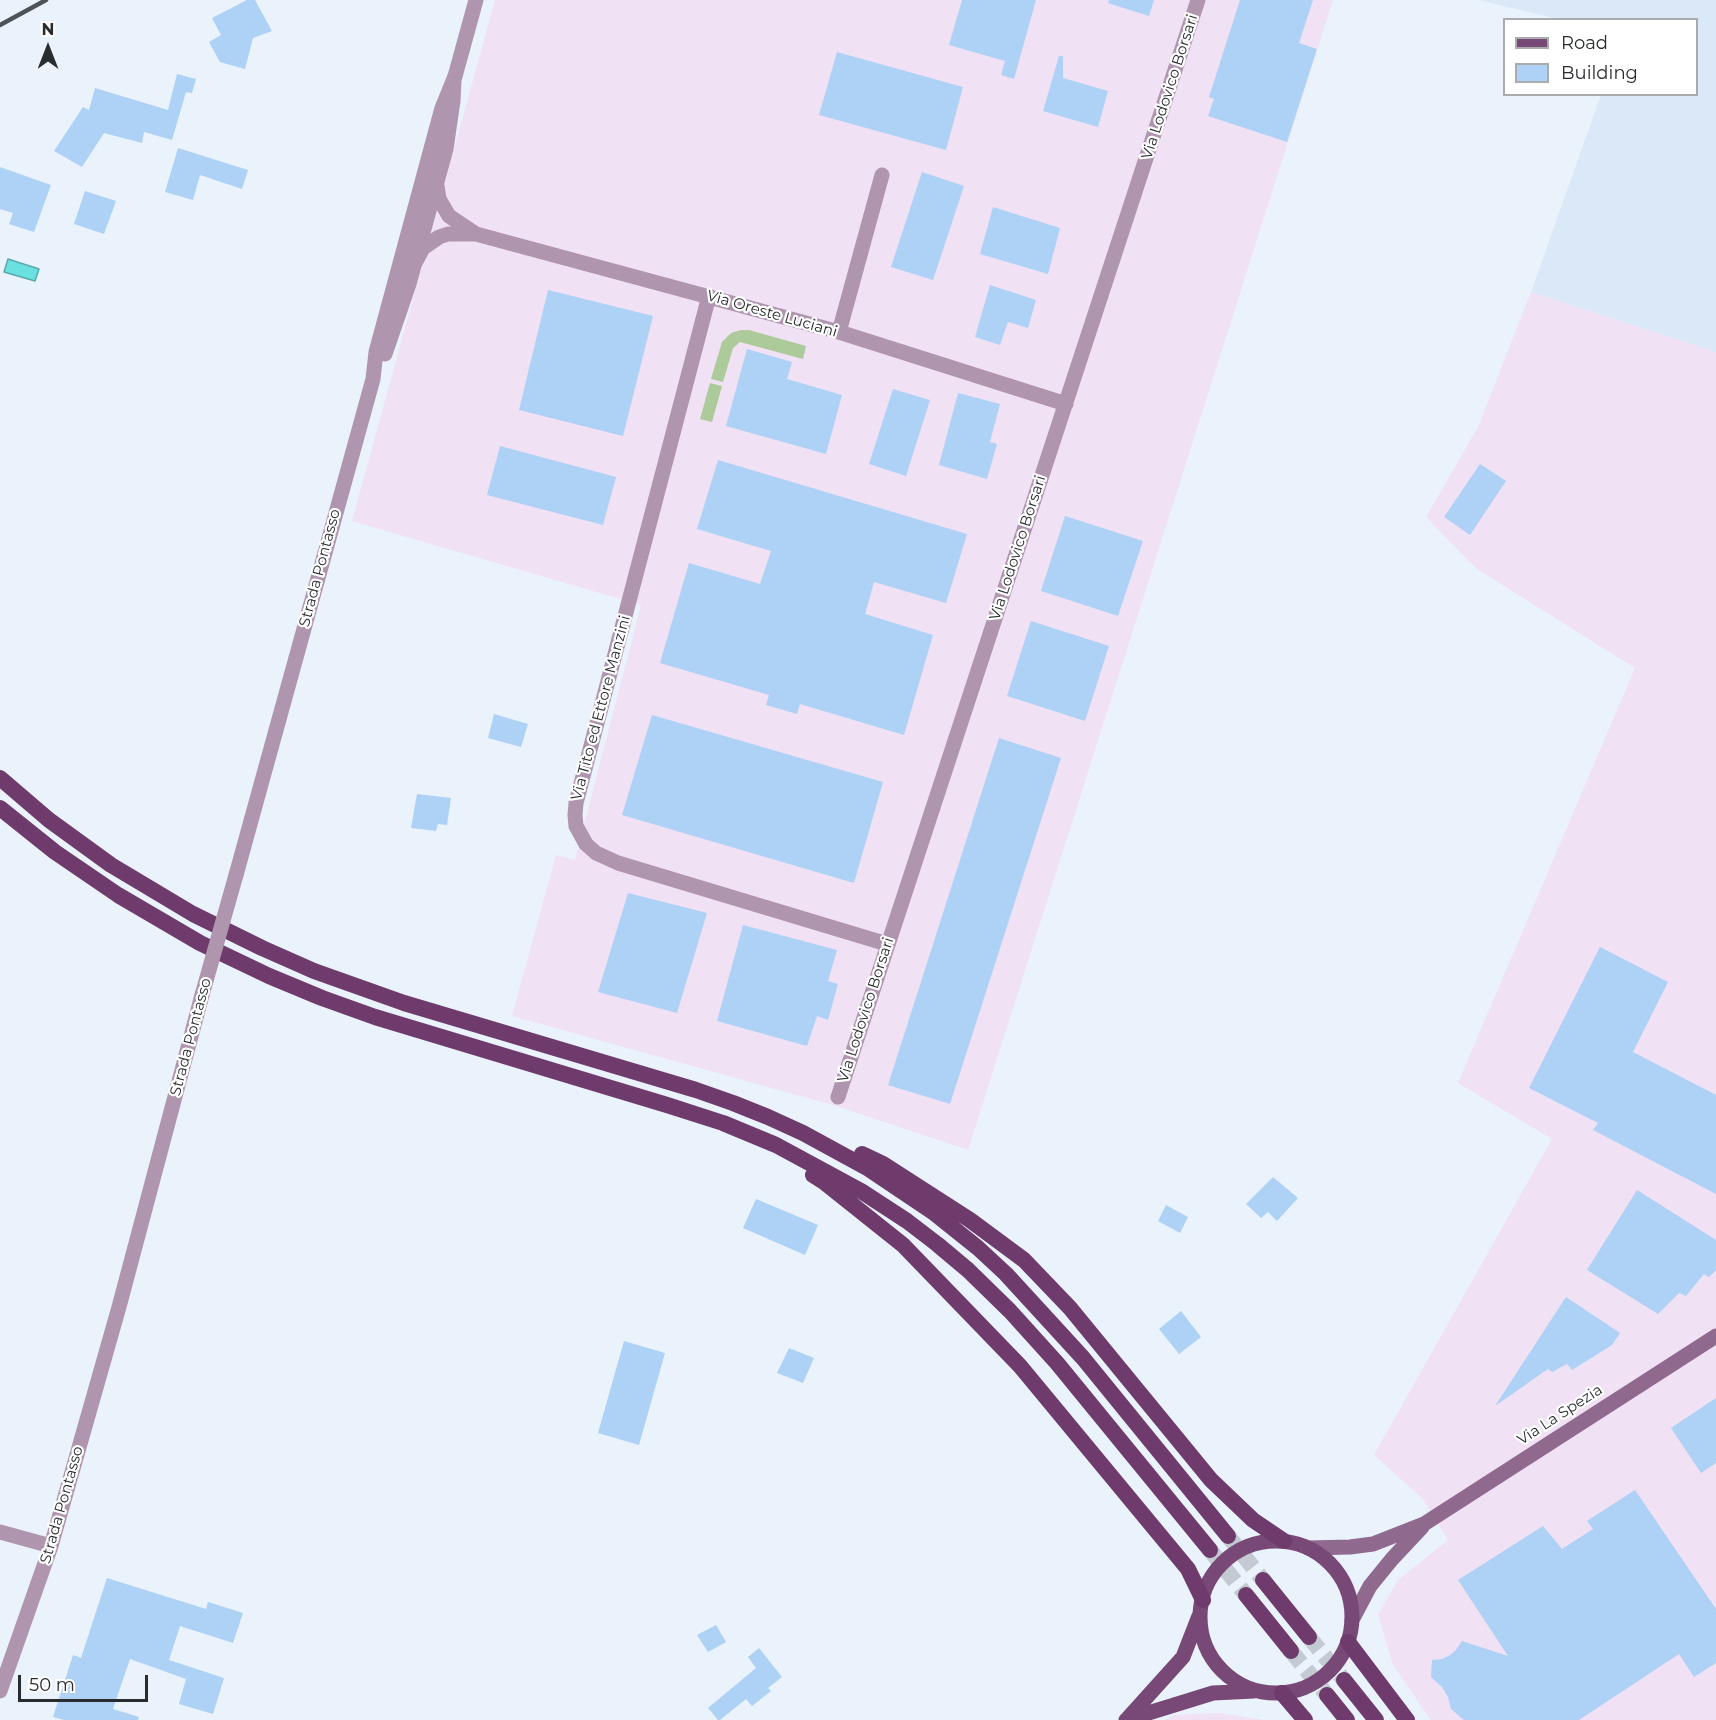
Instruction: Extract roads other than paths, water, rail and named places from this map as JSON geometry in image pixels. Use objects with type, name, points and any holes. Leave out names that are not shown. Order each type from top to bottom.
[{"type":"highway","points":[[0,778],[64,831],[144,885],[200,917],[288,960],[395,1000],[687,1088],[751,1110],[811,1138],[869,1170],[933,1212],[1013,1281],[1071,1344],[1228,1536]]},
{"type":"highway","points":[[0,808],[55,852],[134,906],[200,943],[286,983],[375,1017],[667,1105],[741,1130],[785,1150],[861,1191],[923,1233],[968,1270],[1010,1311],[1057,1363],[1210,1550]]},
{"type":"highway","points":[[751,1110],[804,1125],[883,1164],[970,1220],[1023,1260],[1070,1308],[1212,1480],[1253,1520],[1284,1541]]},
{"type":"highway","points":[[741,1130],[824,1182],[903,1245],[1020,1366],[1188,1569],[1201,1607]]},
{"type":"highway","points":[[1263,1580],[1309,1637]]},
{"type":"highway","points":[[1246,1595],[1291,1651]]},
{"type":"highway","points":[[1348,1642],[1407,1720]]},
{"type":"highway","points":[[1344,1680],[1376,1720]]},
{"type":"highway","points":[[1282,1693],[1305,1720]]},
{"type":"highway","points":[[1327,1695],[1347,1720]]},
{"type":"main road","name":"Via La Spezia","points":[[1308,1548],[1373,1544],[1424,1524],[1716,1336]]},
{"type":"main road","name":"Via La Spezia","points":[[1352,1620],[1370,1586],[1392,1558],[1424,1524]]},
{"type":"main road","name":"Via La Spezia","points":[[1284,1541],[1308,1548],[1327,1560],[1341,1577],[1350,1598],[1352,1620],[1348,1642],[1338,1661],[1322,1677],[1303,1688],[1282,1693],[1260,1691],[1213,1693],[1126,1720],[1183,1657],[1205,1589],[1217,1568],[1236,1552],[1259,1543],[1284,1541]]},
{"type":"main road","name":"Via La Spezia","points":[[1201,1607],[1202,1635],[1209,1654],[1222,1671],[1240,1684],[1260,1691]]},
{"type":"street","name":"Strada Pontasso","points":[[0,1691],[51,1546],[119,1307],[202,995],[373,379],[376,352],[442,108],[455,76],[476,0]]},
{"type":"street","name":"Via Lodovico Borsari","points":[[838,1097],[1198,0]]},
{"type":"street","name":"Strada Pontasso","points":[[386,314],[404,277],[438,177],[447,145],[455,76]]},
{"type":"street","name":"Strada Pontasso","points":[[373,379],[386,351],[415,263],[439,149],[442,108]]},
{"type":"street","points":[[839,332],[882,175]]},
{"type":"street","name":"Via Oreste Luciani","points":[[438,177],[438,195],[446,212],[476,234]]},
{"type":"street","points":[[424,215],[476,234]]},
{"type":"street","name":"Via Oreste Luciani","points":[[415,263],[423,248],[439,237],[448,234],[476,234],[839,332],[1066,404]]},
{"type":"street","name":"Via Tito ed Ettore Manzini","points":[[709,296],[576,803],[576,826],[586,844],[596,853],[618,863],[887,944]]},
{"type":"street","points":[[0,1532],[51,1546]]},
{"type":"water","points":[[8,259],[39,269],[35,281],[4,272]]},
{"type":"tunnel","points":[[1228,1536],[1263,1580]]},
{"type":"tunnel","points":[[1210,1550],[1246,1595]]},
{"type":"tunnel","points":[[1309,1637],[1344,1680]]},
{"type":"tunnel","points":[[1291,1651],[1327,1695]]},
{"type":"railway","points":[[0,25],[46,0]]}]
